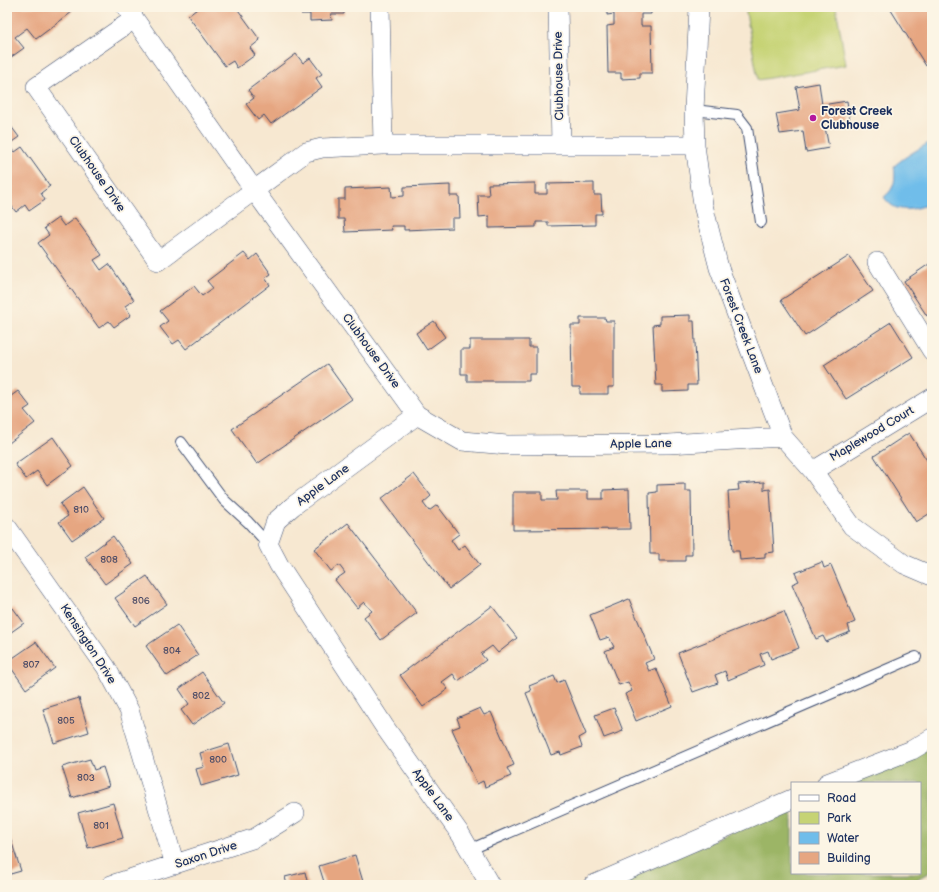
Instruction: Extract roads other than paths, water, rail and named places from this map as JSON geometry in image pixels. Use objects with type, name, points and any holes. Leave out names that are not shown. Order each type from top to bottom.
[{"type":"street","points":[[380,7],[383,145]]},
{"type":"street","name":"Clubhouse Drive","points":[[558,7],[561,144]]},
{"type":"street","name":"Forest Creek Lane","points":[[699,7],[694,110],[695,145],[703,205],[719,268],[783,437],[813,471],[852,526],[904,564],[932,576]]},
{"type":"street","name":"Clubhouse Drive","points":[[417,415],[254,190],[130,13],[36,87],[158,261],[254,190],[306,152],[322,148],[383,145],[695,145]]},
{"type":"street","points":[[877,262],[932,351]]},
{"type":"street","name":"Maplewood Court","points":[[813,471],[932,398]]},
{"type":"street","name":"Apple Lane","points":[[490,885],[442,807],[420,778],[279,565],[268,544],[276,521],[293,506],[417,415],[462,441],[507,445],[669,444],[783,437]]},
{"type":"street","name":"Kensington Drive","points":[[7,527],[106,667],[129,710],[175,865]]},
{"type":"street","points":[[830,782],[912,750],[932,738]]},
{"type":"street","points":[[593,885],[791,799]]},
{"type":"street","name":"Saxon Drive","points":[[111,885],[255,838],[295,813]]},
{"type":"lane","points":[[694,110],[737,115],[747,128],[760,222]]},
{"type":"lane","points":[[181,442],[224,500],[248,522],[268,544]]},
{"type":"lane","points":[[469,850],[916,658]]},
{"type":"water","points":[[932,141],[932,203],[912,209],[900,209],[894,207],[884,197],[893,187],[895,175],[894,166],[907,156]]},
{"type":"place","name":"Forest Creek Clubhouse","points":[[813,118]]}]
